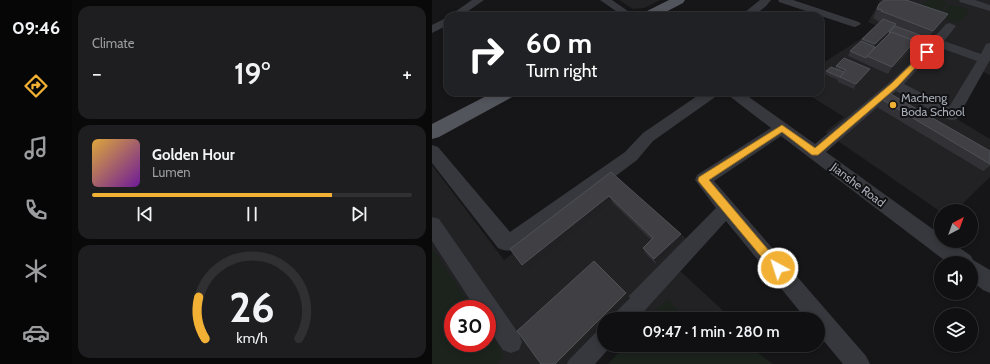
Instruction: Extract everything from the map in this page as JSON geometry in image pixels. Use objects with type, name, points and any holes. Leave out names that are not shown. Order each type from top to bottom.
[{"type":"main road","points":[[656,12],[679,0]]},
{"type":"main road","points":[[432,125],[487,96]]},
{"type":"main road","points":[[432,132],[500,96]]},
{"type":"street","points":[[460,12],[479,0]]},
{"type":"street","points":[[594,0],[612,12]]},
{"type":"street","points":[[605,0],[624,12]]},
{"type":"street","points":[[751,12],[766,0]]},
{"type":"street","points":[[784,0],[821,12]]},
{"type":"street","points":[[812,9],[818,0]]},
{"type":"street","points":[[964,0],[990,8]]},
{"type":"street","points":[[824,13],[855,24]]},
{"type":"street","points":[[432,30],[444,22]]},
{"type":"street","points":[[815,153],[895,85],[918,63],[950,26]]},
{"type":"street","points":[[895,85],[952,115],[980,68],[987,53],[936,42]]},
{"type":"street","points":[[432,151],[505,242],[514,241],[631,156],[648,137],[707,96]]},
{"type":"street","name":"Jianshe Road","points":[[738,96],[955,256]]},
{"type":"street","points":[[782,128],[702,180],[858,364]]},
{"type":"street","points":[[629,312],[727,208]]},
{"type":"street","points":[[432,225],[511,342]]},
{"type":"street","points":[[978,274],[990,283]]},
{"type":"street","points":[[579,364],[597,345]]},
{"type":"shaded area","points":[[619,0],[660,0],[644,8],[633,9]]},
{"type":"shaded area","name":"Macheng Boda School","points":[[878,0],[990,0],[990,75],[982,71],[955,118],[990,139],[990,177],[962,204],[934,204],[934,207],[825,132],[844,117],[810,96],[824,96],[824,62],[879,27],[868,22],[880,1]]},
{"type":"shaded area","points":[[928,0],[939,0],[948,3],[936,16],[918,10]]},
{"type":"shaded area","points":[[951,4],[970,10],[959,24],[938,17]]},
{"type":"shaded area","points":[[432,165],[504,260],[615,176],[688,240],[619,312],[597,312],[597,335],[569,364],[432,364]]},
{"type":"shaded area","points":[[432,248],[467,300],[444,300],[444,352],[496,352],[496,342],[505,356],[497,364],[432,364]]},
{"type":"shaded area","points":[[678,269],[724,312],[638,312]]},
{"type":"shaded area","points":[[667,299],[681,312],[655,312]]},
{"type":"shaded area","points":[[619,352],[757,352],[773,364],[608,364]]},
{"type":"building","points":[[884,0],[906,0],[948,14],[933,31],[877,9],[879,4]]},
{"type":"building","points":[[883,19],[896,24],[875,44],[862,39]]},
{"type":"building","points":[[895,26],[928,38],[922,45],[891,32],[890,33],[889,32]]},
{"type":"building","points":[[891,32],[915,41],[892,67],[867,56]]},
{"type":"building","points":[[861,41],[875,47],[866,58],[850,51]]},
{"type":"building","points":[[844,58],[870,69],[856,84],[840,77],[846,70],[836,66]]},
{"type":"building","points":[[831,67],[844,72],[840,77],[826,71]]},
{"type":"building","points":[[889,93],[990,151],[990,164],[881,99]]},
{"type":"building","points":[[611,172],[681,234],[654,259],[643,248],[653,238],[609,196],[522,265],[510,249]]},
{"type":"building","points":[[594,261],[626,293],[607,312],[597,312],[597,322],[555,364],[541,364],[517,331]]},
{"type":"place","name":"Macheng Boda School","points":[[893,105]]},
{"type":"route","points":[[778,268],[702,180],[782,128],[815,153],[895,85],[927,52]]}]
